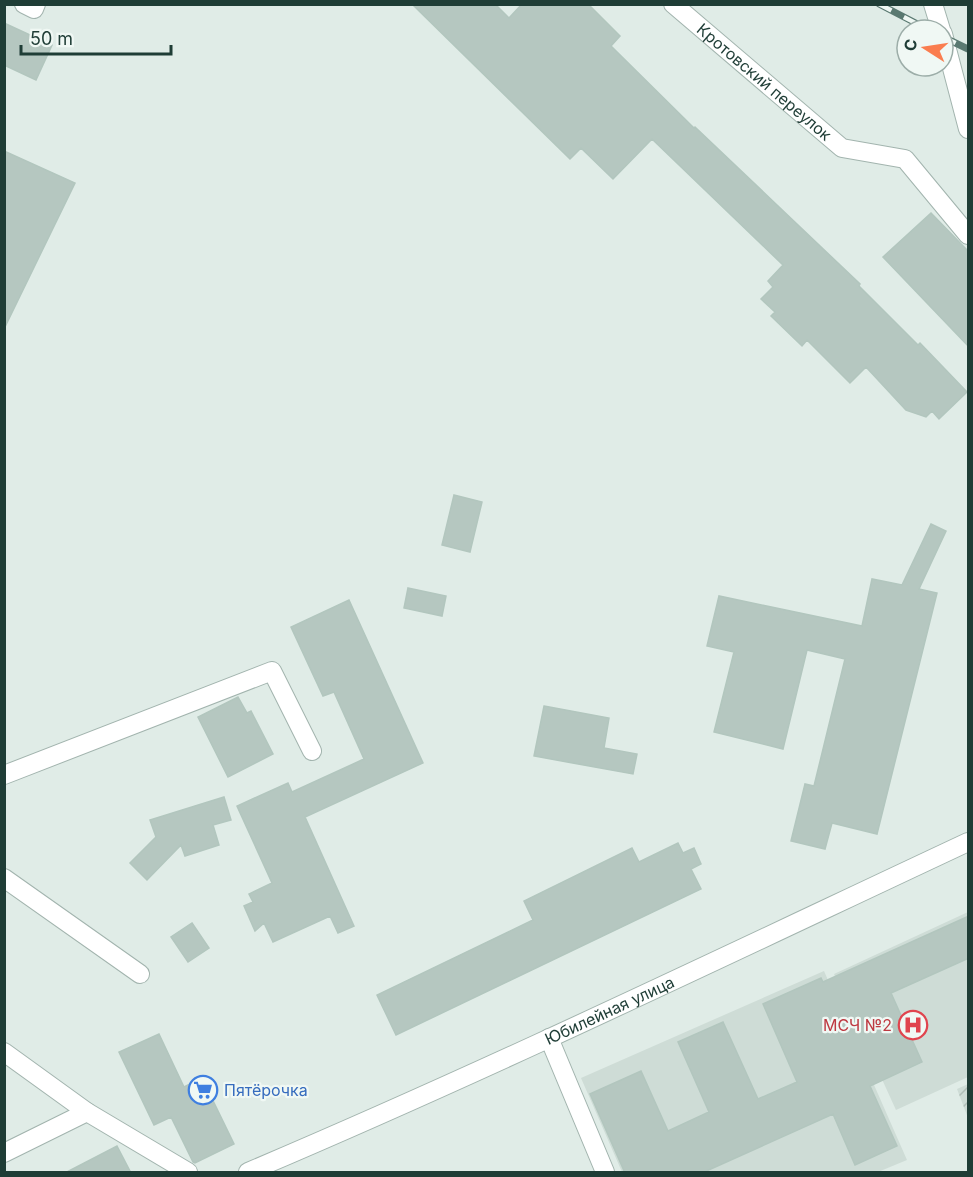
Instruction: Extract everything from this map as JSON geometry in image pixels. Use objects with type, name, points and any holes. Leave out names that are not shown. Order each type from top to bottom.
[{"type":"street","points":[[24,4],[34,9],[36,4]]},
{"type":"street","name":"Кротовский переулок","points":[[673,4],[842,148],[905,159],[969,235]]},
{"type":"street","points":[[955,78],[969,129]]},
{"type":"street","points":[[4,775],[272,672],[312,751]]},
{"type":"street","name":"Юбилейная улица","points":[[248,1173],[549,1038],[969,842]]},
{"type":"street","points":[[4,878],[140,974]]},
{"type":"street","points":[[549,1038],[605,1173]]},
{"type":"street","points":[[4,1052],[87,1112],[188,1173]]},
{"type":"street","points":[[4,1153],[87,1112]]},
{"type":"shaded area","name":"МСЧ №2","points":[[968,912],[968,1077],[896,1110],[834,974]]},
{"type":"shaded area","points":[[824,971],[907,1160],[878,1172],[622,1172],[581,1078]]},
{"type":"shaded area","points":[[968,1084],[968,1118],[957,1089]]},
{"type":"building","points":[[412,4],[495,4],[509,18],[522,4],[588,4],[620,36],[611,46],[694,128],[860,284],[859,286],[918,345],[920,343],[967,392],[939,419],[932,411],[926,417],[906,410],[866,367],[850,383],[807,340],[802,346],[771,316],[775,312],[761,299],[773,287],[768,281],[783,265],[652,139],[613,179],[581,148],[570,159]]},
{"type":"building","points":[[4,23],[52,45],[36,80],[4,65]]},
{"type":"building","points":[[4,151],[75,183],[4,329]]},
{"type":"building","points":[[931,213],[969,252],[969,347],[883,257]]},
{"type":"building","points":[[454,495],[482,502],[470,552],[442,545]]},
{"type":"building","points":[[931,524],[946,531],[919,589],[937,593],[877,834],[832,823],[825,849],[791,841],[805,784],[814,786],[845,659],[807,650],[783,749],[714,732],[734,652],[707,646],[719,596],[862,626],[872,579],[902,585]]},
{"type":"building","points":[[408,588],[446,596],[442,616],[404,608]]},
{"type":"building","points":[[349,600],[423,763],[305,817],[354,926],[338,933],[330,916],[273,942],[264,923],[255,931],[244,906],[253,902],[249,894],[272,883],[237,806],[288,783],[292,792],[364,759],[334,692],[323,696],[291,627]]},
{"type":"building","points":[[238,697],[247,713],[251,711],[273,754],[228,777],[198,717]]},
{"type":"building","points":[[544,706],[609,718],[604,748],[637,754],[633,774],[534,756]]},
{"type":"building","points":[[224,797],[231,820],[213,825],[219,845],[185,856],[181,845],[147,880],[130,863],[156,837],[150,820]]},
{"type":"building","points":[[678,843],[683,853],[694,848],[701,864],[691,869],[701,889],[396,1035],[377,995],[533,920],[524,901],[632,848],[639,862]]},
{"type":"building","points":[[969,916],[969,958],[891,993],[922,1062],[870,1086],[897,1146],[855,1165],[833,1114],[702,1173],[625,1173],[590,1094],[641,1071],[668,1131],[709,1112],[678,1042],[723,1022],[758,1099],[797,1082],[763,1004],[821,978],[823,982]]},
{"type":"building","points":[[192,923],[209,948],[188,962],[171,937]]},
{"type":"building","points":[[159,1034],[184,1087],[202,1078],[234,1144],[195,1163],[171,1117],[154,1125],[119,1052]]},
{"type":"building","points":[[117,1146],[131,1173],[65,1173]]},
{"type":"railway","points":[[879,4],[906,18]]},
{"type":"railway","points":[[955,43],[968,49]]},
{"type":"place","name":"МСЧ №2","points":[[913,1025]]},
{"type":"place","name":"Пятёрочка","points":[[203,1090]]}]
